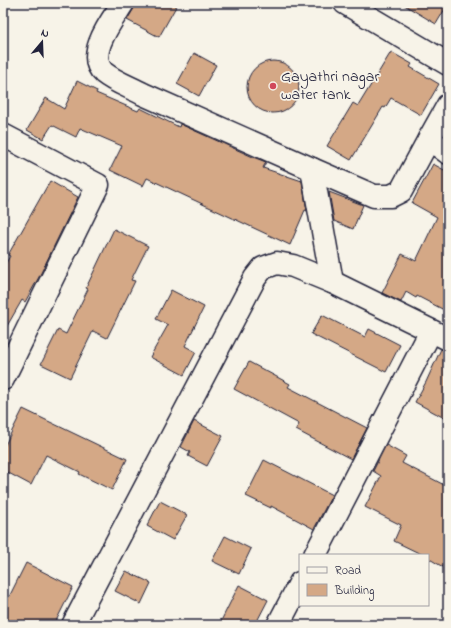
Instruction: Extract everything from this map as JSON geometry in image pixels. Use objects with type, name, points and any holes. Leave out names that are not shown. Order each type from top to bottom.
[{"type":"street","points":[[123,3],[102,36],[97,50],[97,60],[103,72],[115,80],[143,94],[374,196],[391,196],[401,191],[448,105]]},
{"type":"street","points":[[345,3],[448,64]]},
{"type":"street","points":[[3,135],[98,186],[3,379]]},
{"type":"street","points":[[430,139],[448,153]]},
{"type":"street","points":[[312,169],[332,282]]},
{"type":"street","points":[[73,625],[255,278],[263,268],[277,263],[293,266],[332,282],[439,335],[315,554]]},
{"type":"street","points":[[278,625],[299,585]]},
{"type":"building","points":[[135,3],[178,3],[159,37],[127,20]]},
{"type":"building","points":[[401,3],[448,3],[448,4],[436,24]]},
{"type":"building","points":[[391,52],[412,64],[410,67],[439,84],[421,115],[391,98],[385,108],[383,107],[351,160],[327,146],[353,103],[358,106]]},
{"type":"building","points":[[194,53],[216,65],[199,96],[177,84]]},
{"type":"building","name":"Gayathri nagar water tank","points":[[273,61],[283,63],[291,69],[297,77],[299,87],[297,97],[291,105],[283,111],[273,113],[263,111],[255,105],[249,97],[247,87],[249,77],[255,69],[263,63]]},
{"type":"building","points":[[77,81],[97,91],[96,93],[138,111],[140,108],[179,127],[180,124],[266,162],[263,168],[302,181],[307,211],[305,210],[290,245],[147,178],[143,186],[110,170],[122,146],[80,128],[76,137],[52,125],[43,139],[27,130],[46,98],[64,109]]},
{"type":"building","points":[[433,164],[448,172],[448,312],[406,292],[401,302],[382,293],[402,254],[416,261],[437,217],[412,203]]},
{"type":"building","points":[[50,181],[78,197],[39,277],[25,302],[22,300],[3,333],[3,268],[10,256],[8,255]]},
{"type":"building","points":[[329,192],[363,205],[353,229],[334,221]]},
{"type":"building","points":[[114,229],[148,246],[131,280],[135,281],[107,338],[93,331],[70,378],[41,364],[58,330],[66,334],[88,289],[86,288]]},
{"type":"building","points":[[171,290],[204,307],[185,346],[196,352],[184,375],[150,357],[168,325],[156,319]]},
{"type":"building","points":[[322,315],[365,337],[369,329],[400,345],[386,372],[311,334]]},
{"type":"building","points":[[441,349],[448,351],[448,420],[415,402]]},
{"type":"building","points":[[249,362],[290,384],[288,387],[367,428],[351,459],[296,430],[299,424],[234,389]]},
{"type":"building","points":[[23,409],[127,459],[112,490],[79,474],[80,472],[46,455],[31,485],[3,470],[3,449]]},
{"type":"building","points":[[194,421],[223,436],[207,466],[188,456],[190,452],[181,447]]},
{"type":"building","points":[[386,445],[406,456],[402,463],[448,487],[448,570],[429,559],[429,554],[421,554],[394,541],[401,525],[365,507],[381,476],[373,471]]},
{"type":"building","points":[[264,460],[332,495],[314,529],[271,506],[271,508],[246,496]]},
{"type":"building","points":[[160,501],[187,515],[173,540],[147,526]]},
{"type":"building","points":[[225,536],[251,549],[239,574],[212,561]]},
{"type":"building","points":[[26,563],[73,587],[54,625],[3,625],[3,609]]},
{"type":"building","points":[[126,571],[151,583],[141,604],[115,591]]},
{"type":"building","points":[[239,585],[268,600],[255,625],[219,625]]},
{"type":"place","name":"Gayathri nagar water tank","points":[[273,86]]}]
